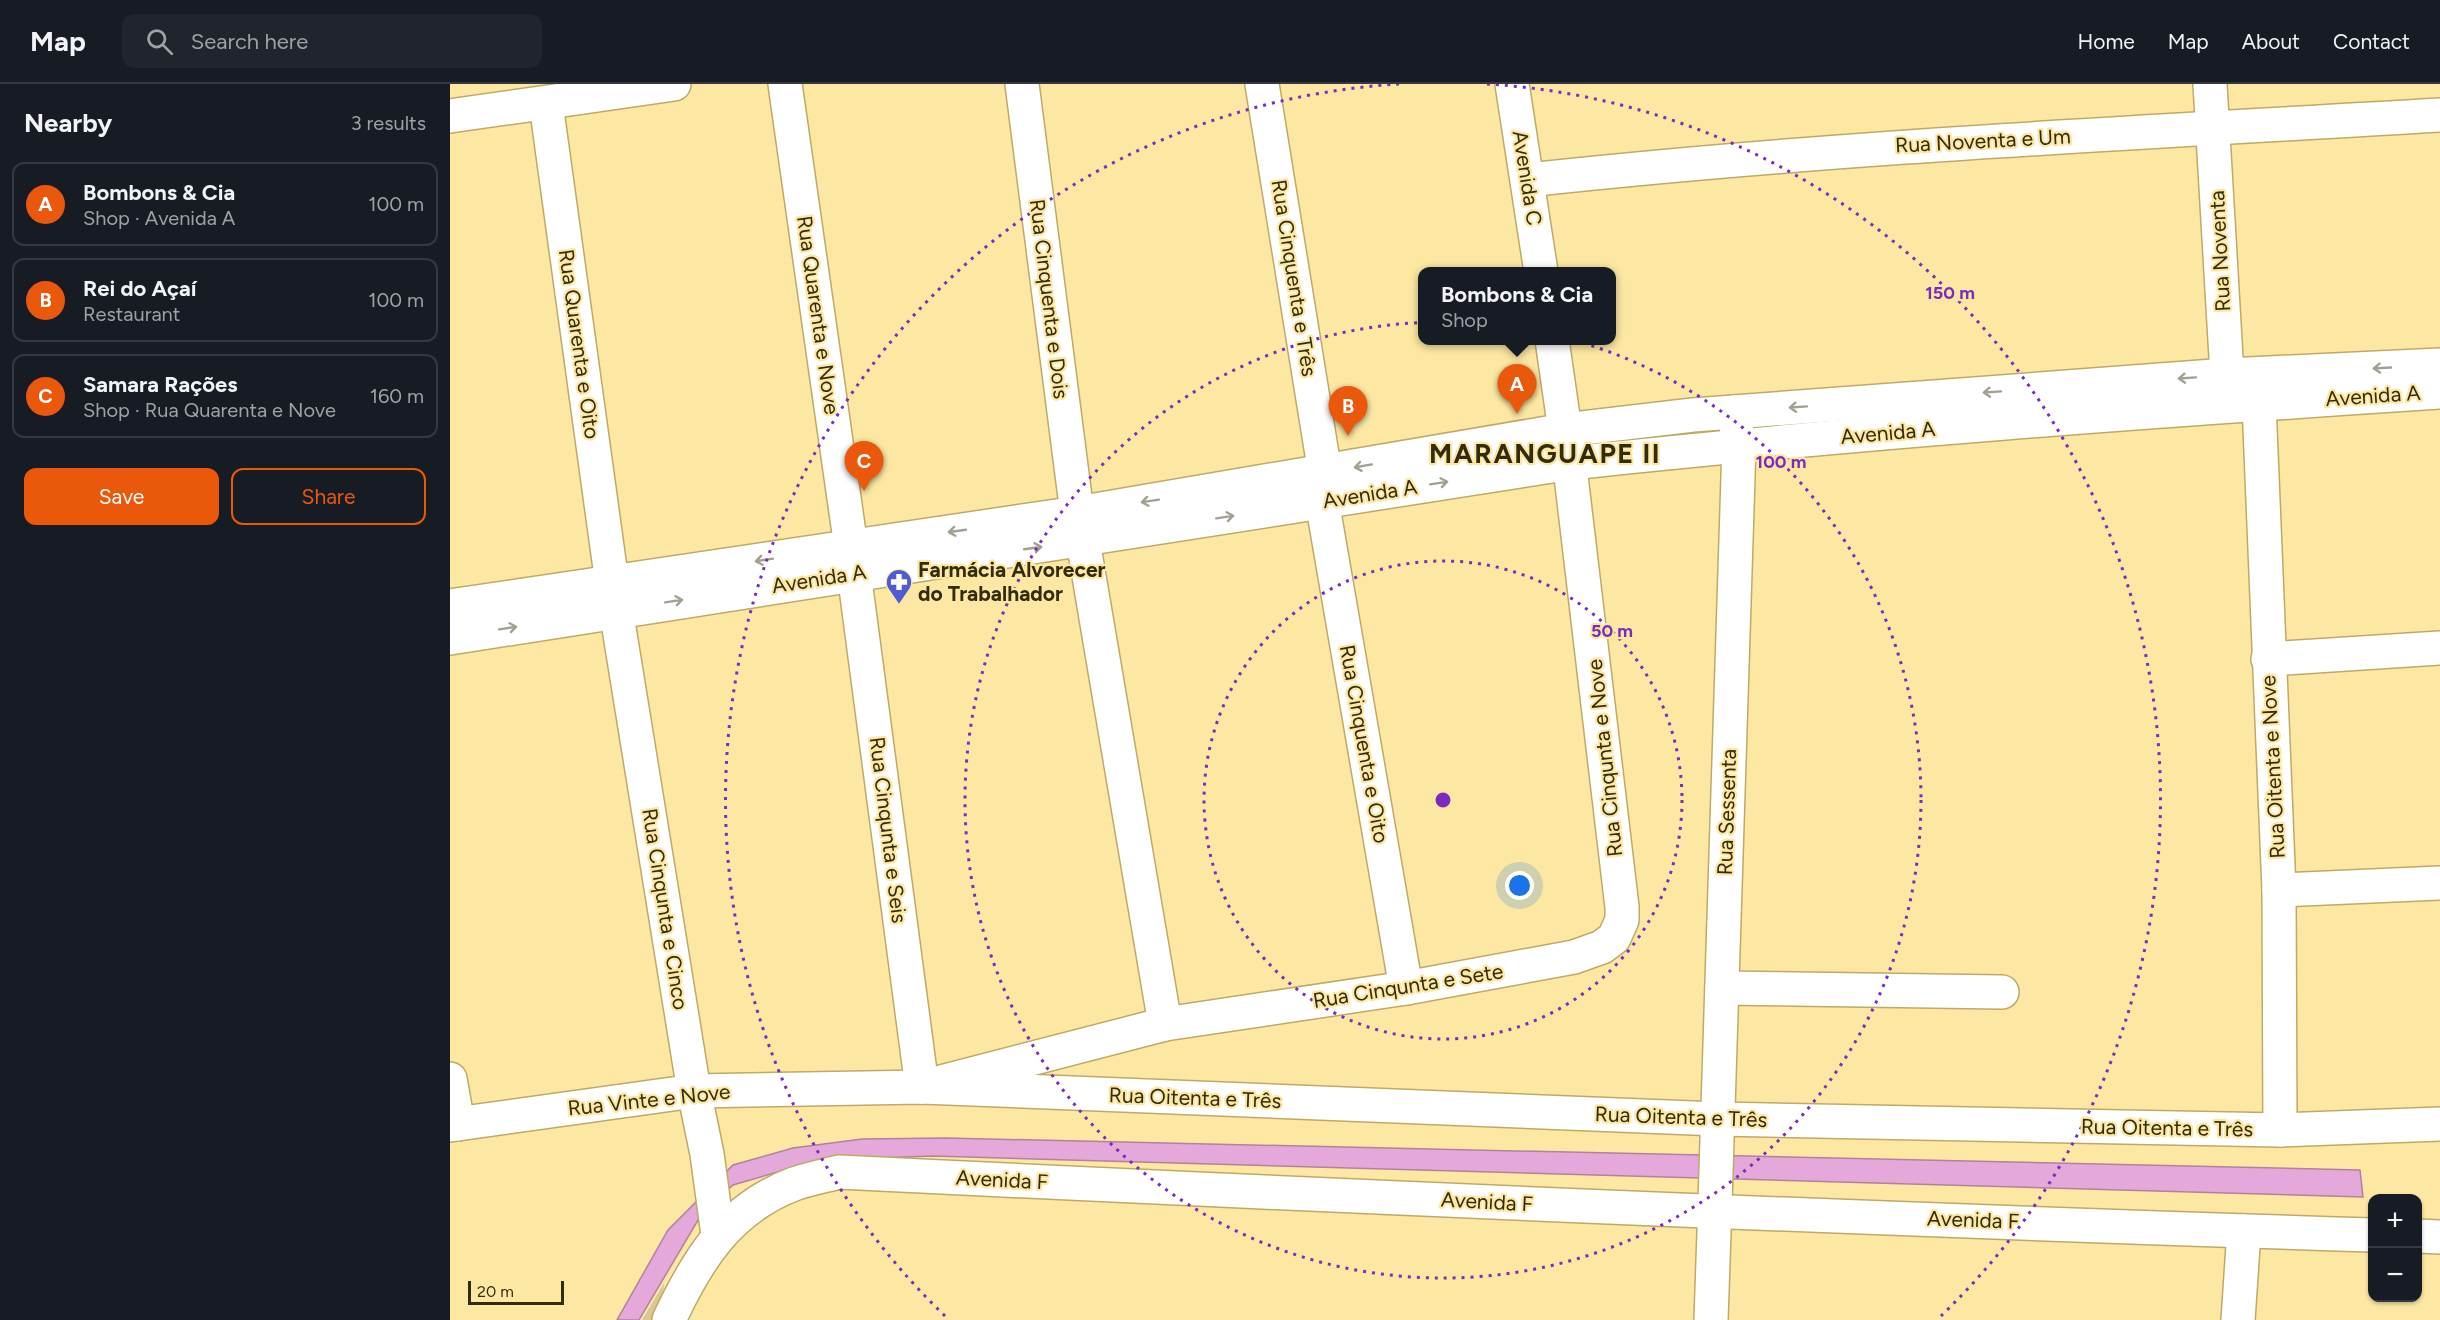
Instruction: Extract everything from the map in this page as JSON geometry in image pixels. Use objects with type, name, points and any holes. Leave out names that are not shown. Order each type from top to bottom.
[{"type":"street","points":[[450,116],[674,84]]},
{"type":"street","name":"Rua Quarenta e Nove","points":[[784,84],[852,560]]},
{"type":"street","name":"Rua Cinquenta e Dois","points":[[1022,84],[1080,527]]},
{"type":"street","name":"Rua Cinquenta e Três","points":[[1262,84],[1324,487]]},
{"type":"street","name":"Avenida C","points":[[1512,84],[1540,267]]},
{"type":"street","name":"Rua Noventa","points":[[2210,84],[2227,375]]},
{"type":"street","name":"Rua Quarenta e Oito","points":[[546,104],[614,597]]},
{"type":"street","name":"Rua Noventa e Um","points":[[1528,180],[1888,147],[2440,115]]},
{"type":"street","points":[[1553,345],[1565,430]]},
{"type":"street","name":"Avenida A","points":[[1324,487],[1565,430],[1734,412],[2227,375],[2440,365]]},
{"type":"street","points":[[2227,375],[2259,403]]},
{"type":"street","name":"Avenida A","points":[[450,638],[614,597],[1080,527],[1324,487],[1739,445],[2259,403],[2440,392]]},
{"type":"street","name":"Rua Oitenta e Nove","points":[[2259,403],[2268,659],[2280,890],[2280,1130]]},
{"type":"street","name":"Rua Sessenta","points":[[1712,1320],[1739,445],[1734,412]]},
{"type":"street","name":"Rua Cinqunta e Nove","points":[[1565,430],[1571,463],[1622,907]]},
{"type":"street","name":"Rua Cinquenta e Oito","points":[[1324,487],[1406,988]]},
{"type":"street","points":[[1080,527],[1165,1024]]},
{"type":"street","name":"Rua Cinqunta e Seis","points":[[852,560],[922,1087]]},
{"type":"street","name":"Avenida A","points":[[450,606],[614,597]]},
{"type":"street","name":"Rua Cinqunta e Cinco","points":[[614,597],[717,1225]]},
{"type":"street","points":[[2268,659],[2440,648]]},
{"type":"street","points":[[2280,890],[2440,883]]},
{"type":"street","name":"Rua Cinqunta e Sete","points":[[922,1087],[1165,1024],[1406,988],[1574,957],[1602,947],[1620,929],[1622,907]]},
{"type":"street","points":[[1722,988],[2002,992]]},
{"type":"street","points":[[450,1079],[454,1124]]},
{"type":"street","name":"Rua Vinte e Nove","points":[[454,1124],[694,1091],[922,1087]]},
{"type":"street","name":"Rua Oitenta e Três","points":[[922,1087],[1718,1128],[2280,1130],[2440,1124]]},
{"type":"street","name":"Avenida F","points":[[669,1320],[717,1225],[793,1184],[839,1172],[2368,1235]]},
{"type":"street","points":[[2238,1320],[2244,1231]]},
{"type":"street","points":[[2422,1236],[2440,1237]]},
{"type":"shaded area","points":[[946,1138],[2360,1170],[2363,1197],[933,1156],[819,1160],[733,1185],[701,1215],[639,1320],[617,1320],[668,1230],[733,1165],[793,1148],[862,1139]]},
{"type":"shaded area","points":[[664,1283],[661,1320],[642,1320]]},
{"type":"place","name":"Bombons & Cia","points":[[1517,414]]},
{"type":"place","name":"Rei do Açaí","points":[[1348,436]]},
{"type":"place","name":"Samara Rações","points":[[864,491]]},
{"type":"place","name":"Farmácia Alvorecer do Trabalhador","points":[[899,605]]},
{"type":"district","name":"MARANGUAPE II","points":[[1545,454]]}]
